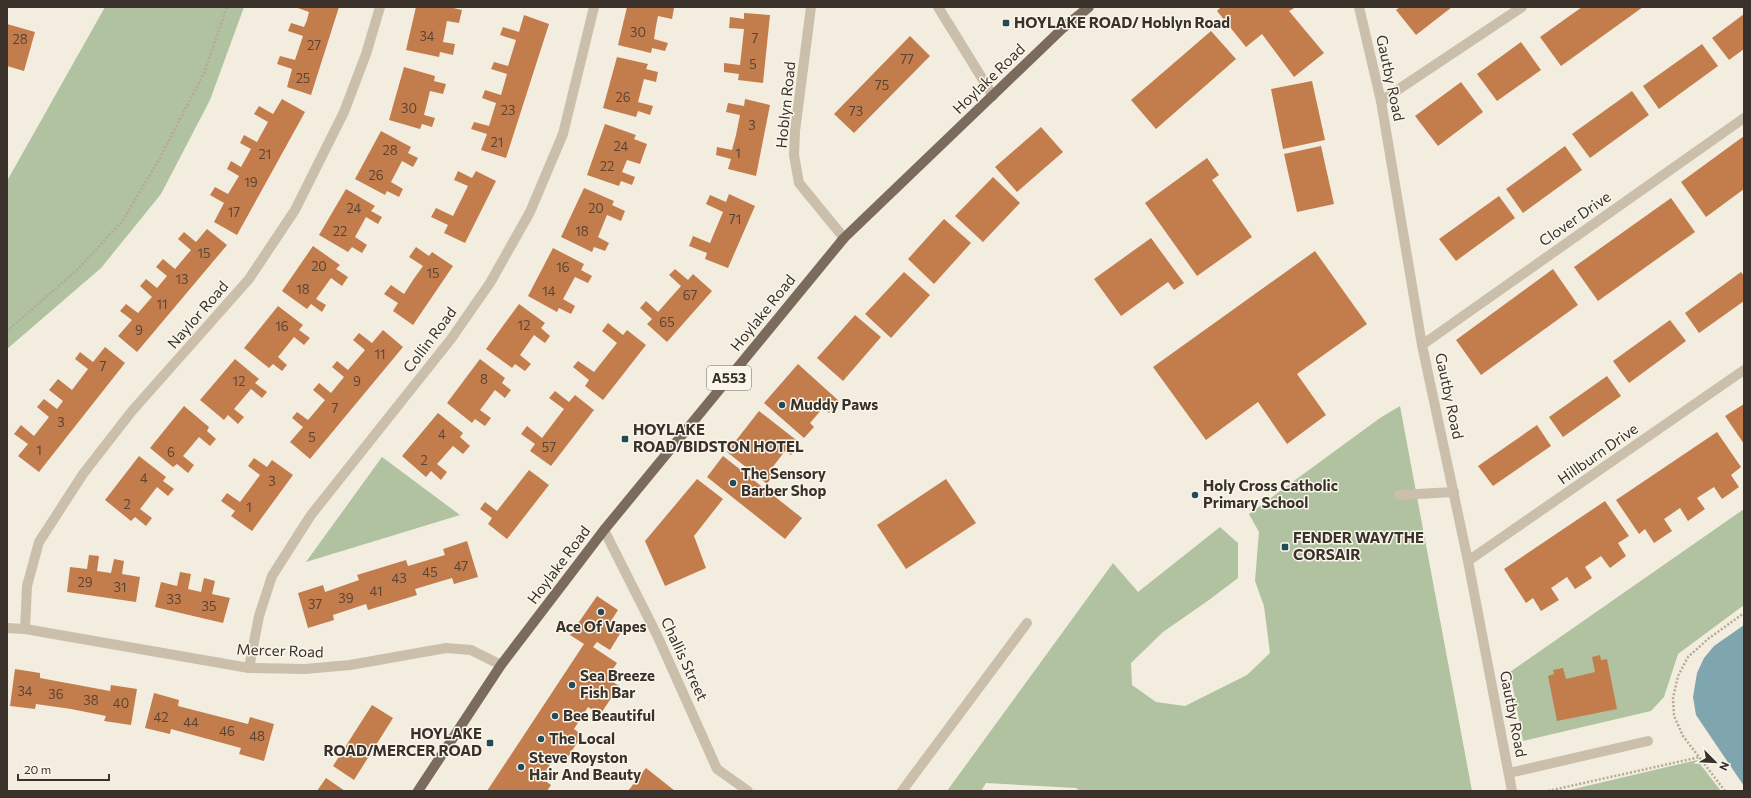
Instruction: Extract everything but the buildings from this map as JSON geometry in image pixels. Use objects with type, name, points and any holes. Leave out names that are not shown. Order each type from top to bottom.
[{"type":"main road","name":"Hoylake Road","points":[[418,791],[501,665],[604,530],[844,238],[1063,28],[1088,7]]},
{"type":"street","name":"Naylor Road","points":[[25,629],[27,586],[39,542],[83,474],[132,411],[250,279],[295,210],[344,112],[366,54],[380,7]]},
{"type":"street","name":"Collin Road","points":[[249,668],[259,616],[272,576],[312,515],[455,333],[490,283],[530,212],[563,134],[594,7]]},
{"type":"street","name":"Hoblyn Road","points":[[811,7],[794,155],[799,183],[844,238]]},
{"type":"street","points":[[938,7],[993,96]]},
{"type":"street","name":"Gautby Road","points":[[1359,7],[1381,101],[1422,345],[1454,492],[1512,791]]},
{"type":"street","points":[[1381,101],[1522,7]]},
{"type":"street","name":"Clover Drive","points":[[1422,345],[1744,118]]},
{"type":"street","name":"Hillburn Drive","points":[[1468,562],[1744,370]]},
{"type":"street","points":[[1399,495],[1454,492]]},
{"type":"street","name":"Challis Street","points":[[604,530],[657,634],[718,769],[748,791]]},
{"type":"street","points":[[902,791],[1027,623]]},
{"type":"street","name":"Mercer Road","points":[[7,628],[25,629],[249,668],[305,670],[350,665],[446,648],[471,650],[501,665]]},
{"type":"street","points":[[1509,773],[1648,741]]},
{"type":"path","points":[[7,331],[78,269],[123,220],[160,158],[204,73],[227,7]]},
{"type":"path","points":[[1725,791],[1700,756],[1683,736],[1674,716],[1673,698],[1678,676],[1688,657],[1708,639],[1744,613]]},
{"type":"path","points":[[1548,791],[1700,756]]},
{"type":"green space","points":[[105,7],[244,7],[210,100],[161,194],[101,268],[7,349],[7,181]]},
{"type":"green space","points":[[1400,406],[1472,791],[1080,791],[1076,788],[986,783],[981,791],[947,791],[1113,563],[1138,592],[1220,527],[1238,543],[1238,578],[1163,632],[1131,663],[1132,685],[1156,702],[1185,706],[1247,675],[1270,653],[1264,606],[1255,581],[1259,532],[1249,514],[1380,418]]},
{"type":"green space","points":[[382,457],[460,515],[306,562]]},
{"type":"green space","points":[[1744,509],[1744,605],[1678,654],[1664,697],[1651,711],[1523,741],[1510,672]]},
{"type":"green space","points":[[1697,760],[1721,791],[1565,791]]},
{"type":"water","points":[[1744,625],[1744,786],[1696,715],[1693,697],[1697,673],[1704,658],[1714,646]]},
{"type":"place","name":"HOYLAKE ROAD/ Hoblyn Road","points":[[1006,23]]},
{"type":"place","name":"Muddy Paws","points":[[782,405]]},
{"type":"place","name":"HOYLAKE ROAD/BIDSTON HOTEL","points":[[625,439]]},
{"type":"place","name":"The Sensory Barber Shop","points":[[733,483]]},
{"type":"place","name":"Holy Cross Catholic Primary School","points":[[1195,495]]},
{"type":"place","name":"FENDER WAY/THE CORSAIR","points":[[1285,547]]},
{"type":"place","name":"Ace Of Vapes","points":[[601,612]]},
{"type":"place","name":"Sea Breeze Fish Bar","points":[[572,685]]},
{"type":"place","name":"Bee Beautiful","points":[[555,716]]},
{"type":"place","name":"The Local","points":[[541,739]]},
{"type":"place","name":"HOYLAKE ROAD/MERCER ROAD","points":[[490,743]]},
{"type":"place","name":"Steve Royston Hair And Beauty","points":[[521,767]]}]
